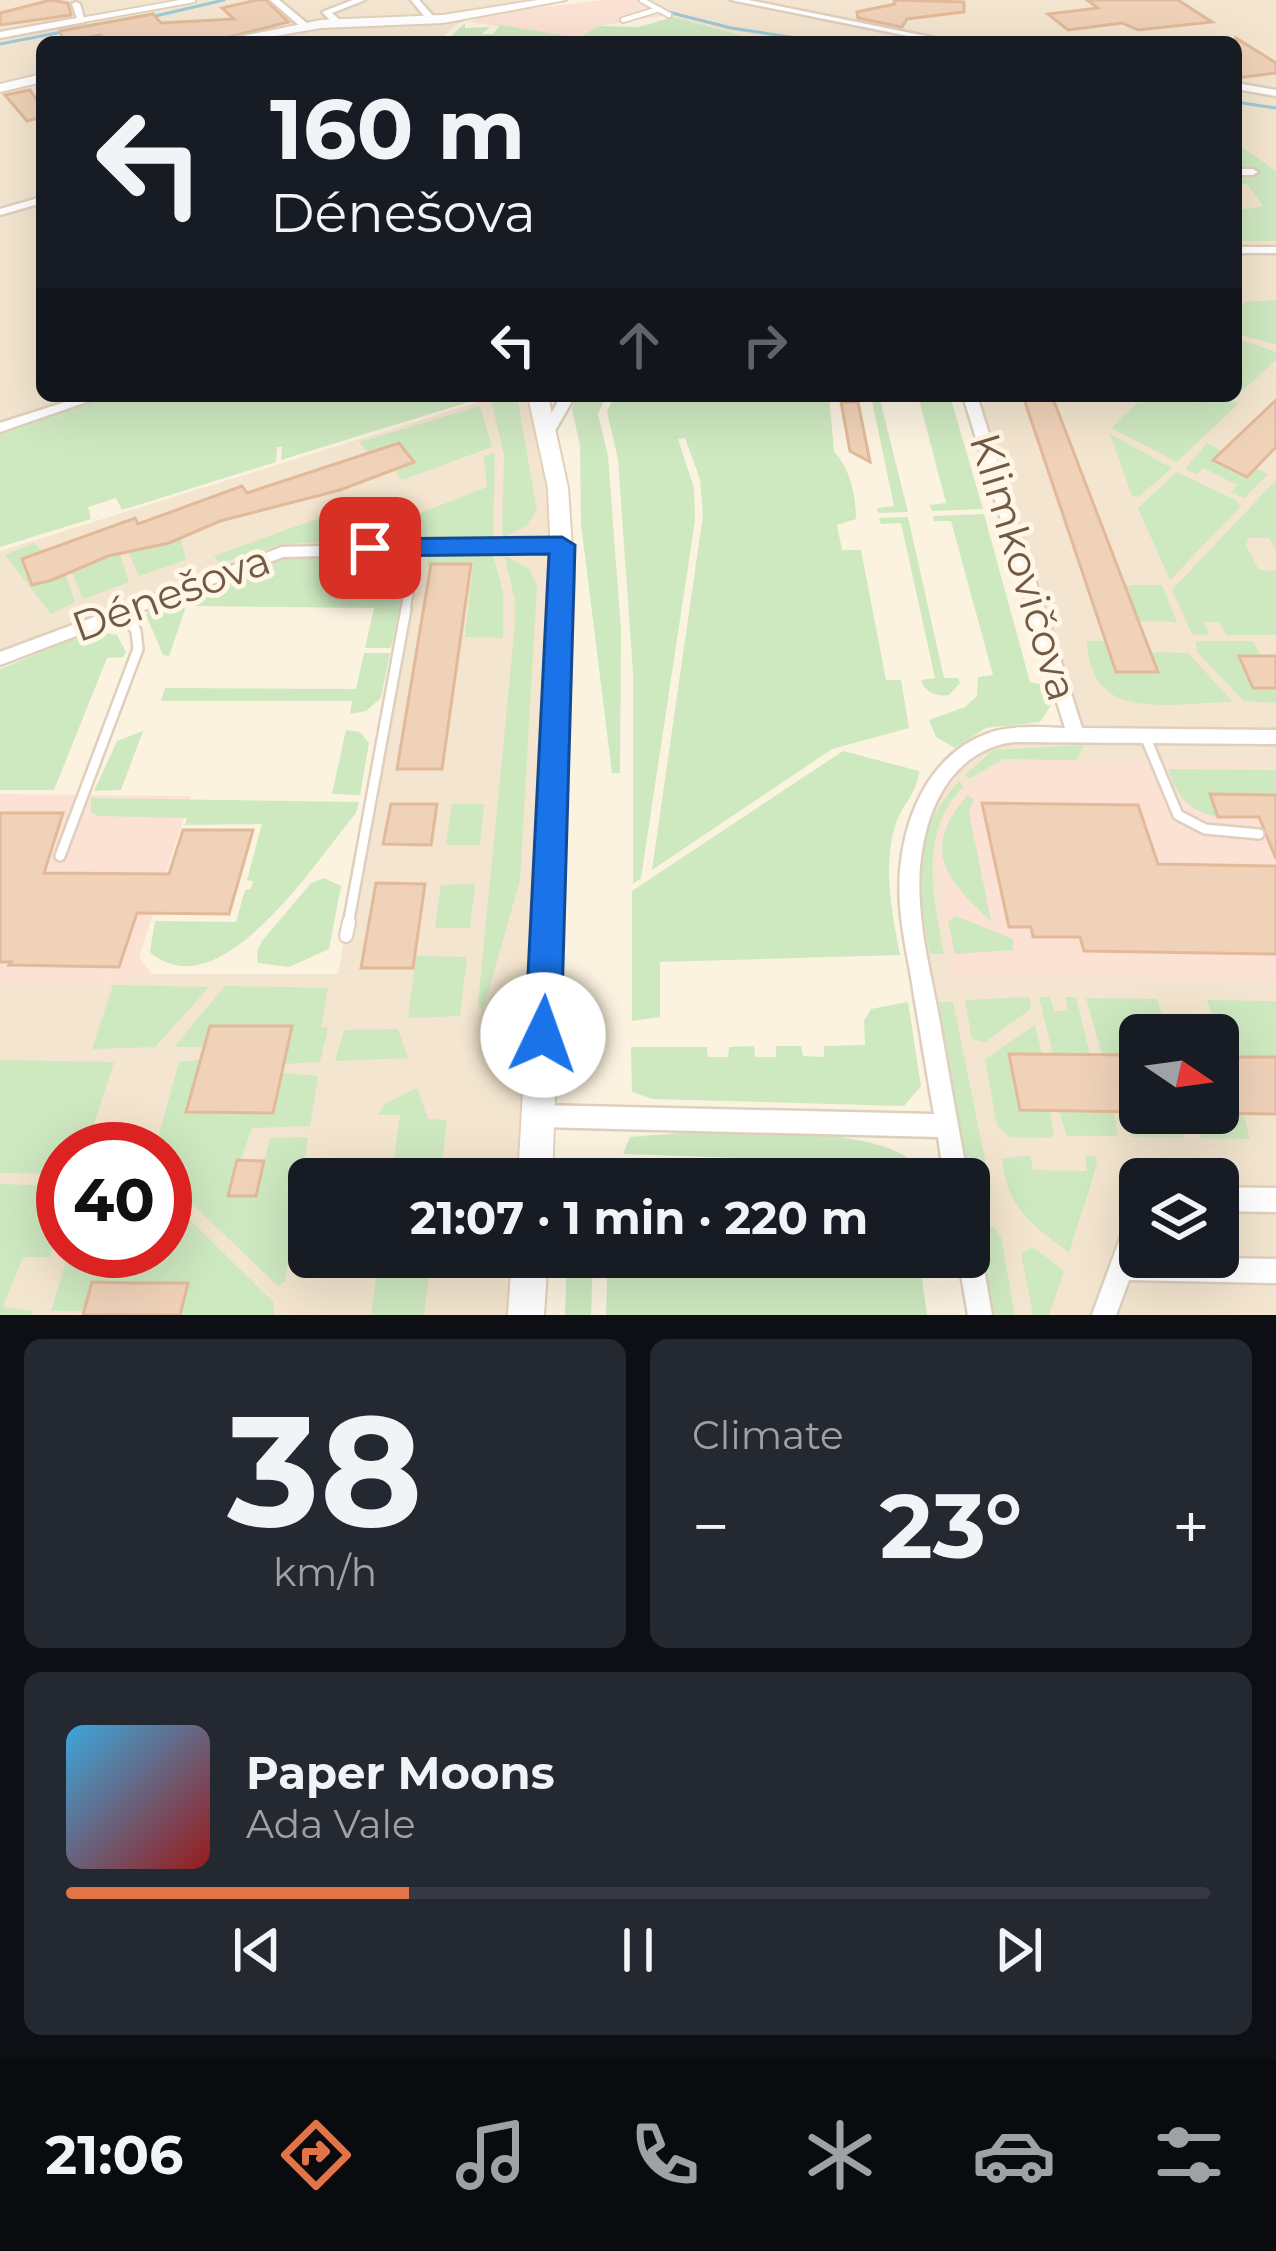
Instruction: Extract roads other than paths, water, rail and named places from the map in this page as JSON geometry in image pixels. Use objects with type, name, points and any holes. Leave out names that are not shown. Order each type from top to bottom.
[{"type":"street","points":[[274,0],[305,26]]},
{"type":"street","points":[[338,23],[326,12],[361,0]]},
{"type":"street","points":[[415,0],[437,28]]},
{"type":"street","points":[[252,36],[356,22],[437,28],[488,12],[560,0]]},
{"type":"street","points":[[735,0],[920,36]]},
{"type":"street","points":[[0,35],[82,20],[76,4]]},
{"type":"street","points":[[356,22],[412,35]]},
{"type":"street","points":[[0,88],[36,79]]},
{"type":"street","points":[[1242,87],[1276,93]]},
{"type":"street","points":[[1242,172],[1253,172]]},
{"type":"street","points":[[0,212],[36,202]]},
{"type":"street","points":[[1242,250],[1276,250]]},
{"type":"street","points":[[0,428],[80,402]]},
{"type":"street","points":[[536,1158],[562,643],[558,488],[539,402]]},
{"type":"street","points":[[547,433],[565,402]]},
{"type":"street","name":"Klimkovičova","points":[[952,1158],[908,896],[914,828],[946,776],[983,742],[1011,736],[1076,735],[972,402]]},
{"type":"street","name":"Dénešova","points":[[0,659],[282,552],[562,545]]},
{"type":"street","points":[[1076,735],[1276,737]]},
{"type":"street","points":[[539,1116],[947,1126]]},
{"type":"street","points":[[1239,1199],[1276,1200]]},
{"type":"street","points":[[1239,1270],[1276,1271]]},
{"type":"street","points":[[1104,1315],[1119,1271]]},
{"type":"street","points":[[526,1315],[529,1278]]},
{"type":"street","points":[[974,1278],[980,1315]]},
{"type":"lane","points":[[82,20],[193,0]]},
{"type":"lane","points":[[642,0],[669,15]]},
{"type":"lane","points":[[623,20],[659,9]]},
{"type":"lane","points":[[346,936],[417,548]]},
{"type":"lane","points":[[60,856],[138,649],[136,631],[122,609]]},
{"type":"lane","points":[[1145,736],[1170,804],[1184,823],[1208,832],[1259,834]]},
{"type":"waterway","points":[[151,17],[224,0]]},
{"type":"waterway","points":[[668,12],[784,36]]},
{"type":"waterway","points":[[41,36],[67,31]]},
{"type":"waterway","points":[[0,44],[36,37]]},
{"type":"waterway","points":[[1242,103],[1276,108]]}]
